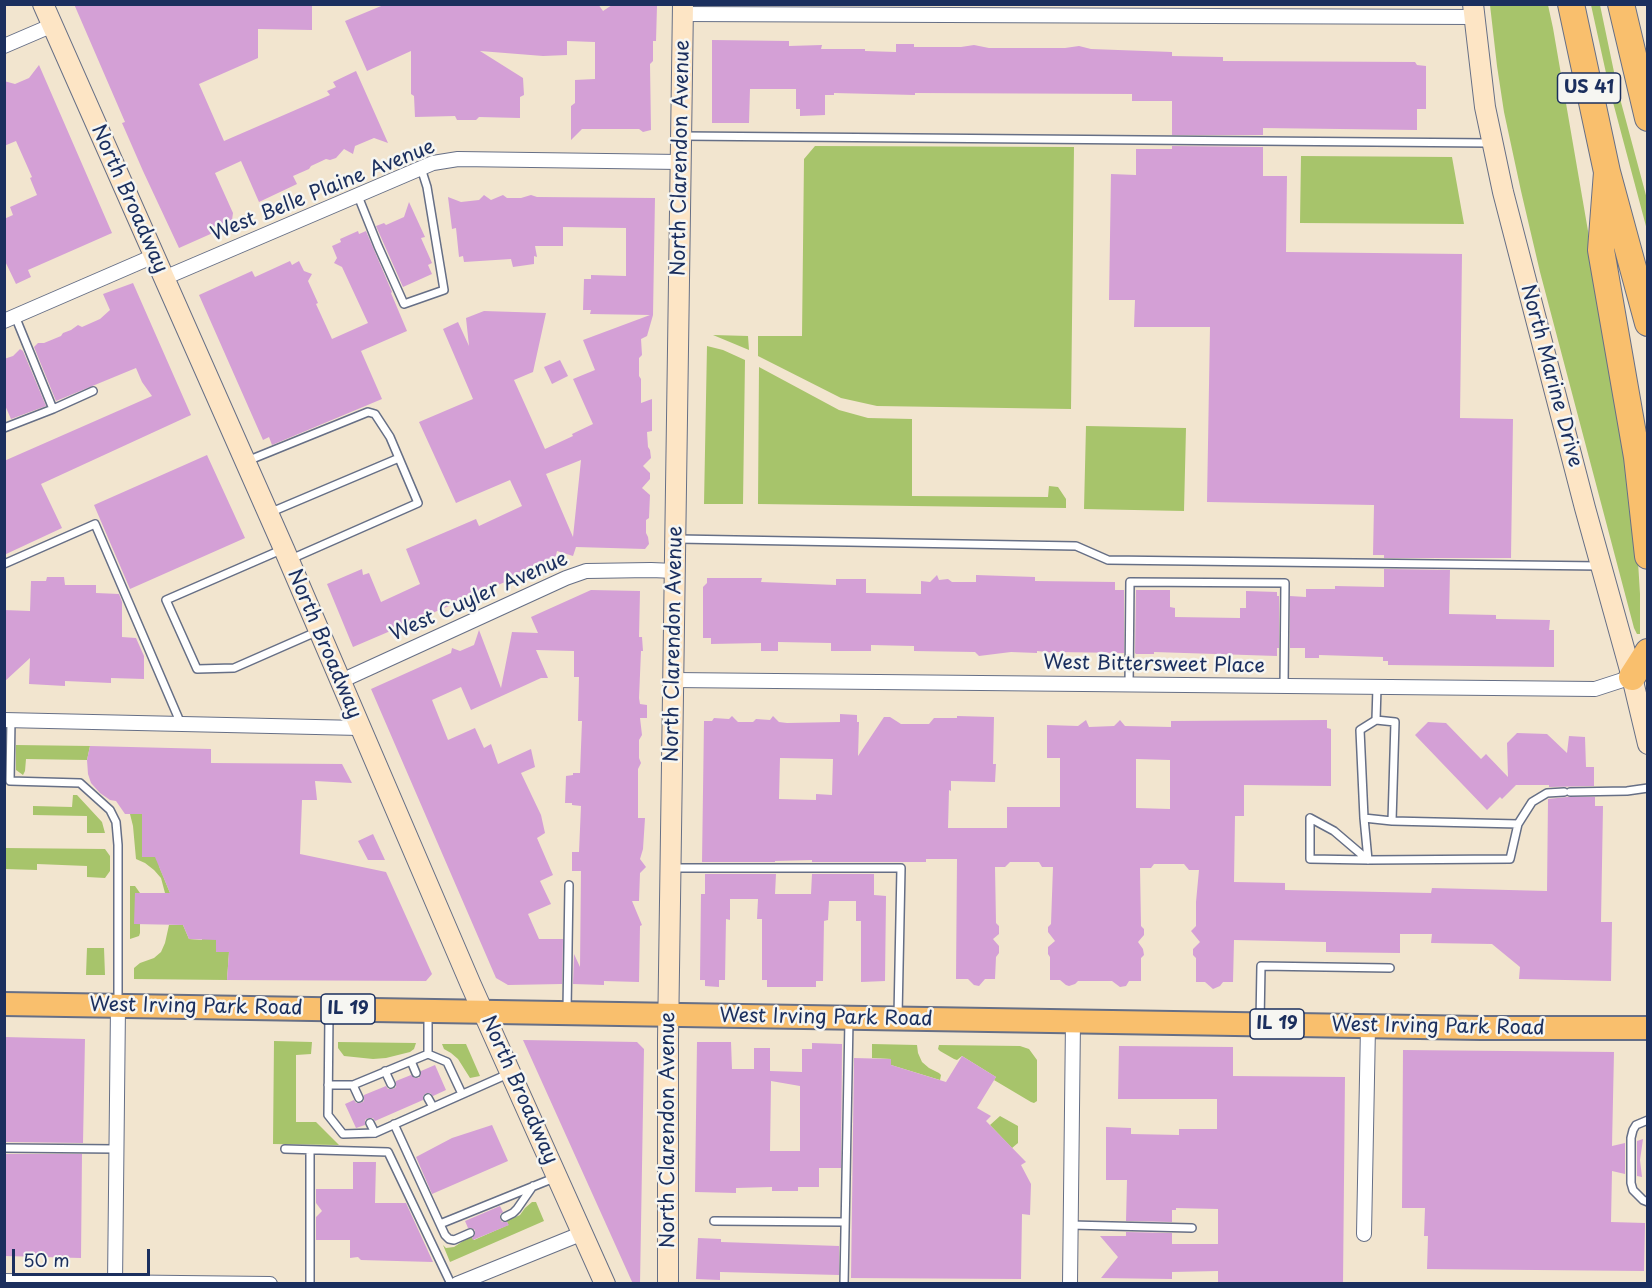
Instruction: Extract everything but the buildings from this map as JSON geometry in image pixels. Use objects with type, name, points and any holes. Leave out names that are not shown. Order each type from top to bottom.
[{"type":"highway","name":"US 41","points":[[1571,4],[1606,172],[1647,323]]},
{"type":"highway","name":"US 41","points":[[1621,4],[1647,118]]},
{"type":"highway","points":[[1606,172],[1601,250],[1636,457],[1647,556]]},
{"type":"highway","points":[[1632,677],[1647,652]]},
{"type":"main road","name":"West Irving Park Road","points":[[4,1004],[1368,1026],[1647,1028]]},
{"type":"street","name":"North Broadway","points":[[43,4],[268,513],[483,1011],[605,1284]]},
{"type":"street","points":[[683,9],[1473,10]]},
{"type":"street","name":"North Clarendon Avenue","points":[[668,1284],[669,1015],[683,9]]},
{"type":"street","name":"North Marine Drive","points":[[1473,10],[1485,107],[1503,192],[1632,677],[1647,744]]},
{"type":"street","points":[[4,46],[53,25]]},
{"type":"street","name":"West Belle Plaine Avenue","points":[[164,278],[433,163],[458,159],[681,162]]},
{"type":"street","points":[[10,318],[154,256]]},
{"type":"street","name":"West Cuyler Avenue","points":[[340,681],[586,571],[675,572]]},
{"type":"street","name":"West Bittersweet Place","points":[[673,680],[1595,690],[1632,677]]},
{"type":"street","points":[[8,720],[360,728]]},
{"type":"street","points":[[115,1283],[118,1006]]},
{"type":"street","points":[[1070,1284],[1073,1021]]},
{"type":"street","points":[[1365,1234],[1368,1026]]},
{"type":"street","points":[[457,1284],[583,1233]]},
{"type":"street","points":[[4,1281],[270,1284]]},
{"type":"lane","points":[[681,136],[1493,142]]},
{"type":"lane","points":[[358,196],[404,304],[444,290],[427,187],[421,168]]},
{"type":"lane","points":[[10,318],[53,409]]},
{"type":"lane","points":[[4,428],[93,391]]},
{"type":"lane","points":[[245,462],[272,453],[368,412],[375,414],[390,437],[418,502],[166,600],[197,669],[234,668],[319,631]]},
{"type":"lane","points":[[268,513],[399,458]]},
{"type":"lane","points":[[4,564],[95,524],[181,724]]},
{"type":"lane","points":[[675,539],[1076,546],[1108,560],[1601,566]]},
{"type":"lane","points":[[1129,685],[1130,582],[1166,582],[1285,583],[1284,686]]},
{"type":"lane","points":[[1376,720],[1377,687]]},
{"type":"lane","points":[[8,720],[10,781],[80,783],[110,810],[116,822],[118,835],[118,1006]]},
{"type":"lane","points":[[1368,860],[1360,730],[1376,720],[1395,722],[1392,821]]},
{"type":"lane","points":[[1368,860],[1334,831],[1310,818],[1310,859],[1368,860],[1510,859],[1518,824],[1533,802],[1547,793],[1647,788]]},
{"type":"lane","points":[[1364,818],[1392,821],[1518,824]]},
{"type":"lane","points":[[671,868],[901,868],[897,1019]]},
{"type":"lane","points":[[567,1013],[569,885]]},
{"type":"lane","points":[[1260,1024],[1261,966],[1390,968]]},
{"type":"lane","points":[[329,1009],[328,1115],[343,1134],[375,1133],[511,1073]]},
{"type":"lane","points":[[428,1010],[428,1054]]},
{"type":"lane","points":[[844,1284],[849,1018]]},
{"type":"lane","points":[[328,1085],[353,1085],[428,1054],[447,1062],[462,1094]]},
{"type":"lane","points":[[411,1061],[416,1073]]},
{"type":"lane","points":[[385,1071],[391,1084]]},
{"type":"lane","points":[[353,1085],[359,1098]]},
{"type":"lane","points":[[428,1098],[433,1107]]},
{"type":"lane","points":[[403,1109],[408,1118]]},
{"type":"lane","points":[[1647,1120],[1636,1125],[1630,1138],[1631,1183],[1637,1196],[1647,1202]]},
{"type":"lane","points":[[370,1123],[375,1133]]},
{"type":"lane","points":[[394,1124],[449,1239],[454,1240],[470,1233]]},
{"type":"lane","points":[[4,1148],[116,1149]]},
{"type":"lane","points":[[285,1149],[388,1152],[451,1284]]},
{"type":"lane","points":[[310,1150],[310,1284]]},
{"type":"lane","points":[[440,1224],[558,1176]]},
{"type":"lane","points":[[505,1217],[518,1209],[533,1186]]},
{"type":"lane","points":[[714,1221],[845,1222]]},
{"type":"lane","points":[[1071,1225],[1192,1228]]},
{"type":"green space","points":[[1490,5],[1548,5],[1607,341],[1636,529],[1640,634],[1637,634],[1634,628],[1540,272],[1504,112]]},
{"type":"green space","points":[[1591,5],[1600,5],[1618,91],[1647,199],[1647,230],[1610,91]]},
{"type":"green space","points":[[815,146],[1074,147],[1071,409],[877,406],[841,398],[758,356],[758,336],[802,336],[804,159]]},
{"type":"green space","points":[[1301,156],[1452,157],[1464,224],[1300,223]]},
{"type":"green space","points":[[713,335],[748,336],[749,350]]},
{"type":"green space","points":[[707,346],[745,360],[743,504],[704,504]]},
{"type":"green space","points":[[759,367],[839,410],[868,418],[912,419],[912,496],[1048,497],[1049,486],[1058,487],[1066,499],[1066,508],[758,504]]},
{"type":"green space","points":[[1086,426],[1186,428],[1184,511],[1084,509]]},
{"type":"green space","points":[[16,745],[90,746],[87,760],[26,759],[23,775],[16,770]]},
{"type":"green space","points":[[73,795],[77,795],[102,822],[105,833],[87,833],[87,816],[33,815],[33,806],[72,807]]},
{"type":"green space","points":[[130,814],[142,814],[142,857],[166,857],[159,866],[170,893],[165,893],[161,878],[154,870],[136,859]]},
{"type":"green space","points":[[5,848],[105,849],[110,856],[110,871],[105,878],[87,877],[87,866],[37,864],[37,870],[5,869]]},
{"type":"green space","points":[[130,886],[135,886],[140,893],[140,933],[139,936],[130,939]]},
{"type":"green space","points":[[169,925],[183,925],[189,939],[202,940],[203,927],[229,952],[227,980],[134,979],[134,968],[161,952]]},
{"type":"green space","points":[[87,948],[104,948],[105,975],[86,975]]},
{"type":"green space","points":[[274,1041],[312,1042],[311,1054],[296,1055],[296,1122],[316,1122],[339,1145],[273,1144]]},
{"type":"green space","points":[[338,1042],[416,1043],[410,1052],[373,1059],[344,1056],[338,1048]]},
{"type":"green space","points":[[442,1044],[466,1044],[480,1076],[470,1078],[458,1059],[444,1049]]},
{"type":"green space","points":[[872,1044],[917,1045],[922,1062],[941,1075],[940,1080],[891,1065],[891,1059],[872,1058]]},
{"type":"green space","points":[[939,1045],[1020,1046],[1029,1049],[1037,1060],[1037,1101],[1031,1102],[994,1080],[996,1077],[962,1056],[957,1060],[940,1051]]},
{"type":"green space","points":[[1000,1116],[1018,1126],[1018,1143],[1012,1148],[990,1125]]},
{"type":"green space","points":[[532,1202],[536,1202],[544,1221],[450,1262],[443,1245],[446,1248],[454,1247],[471,1236],[474,1240],[508,1225],[507,1221],[520,1215]]}]
